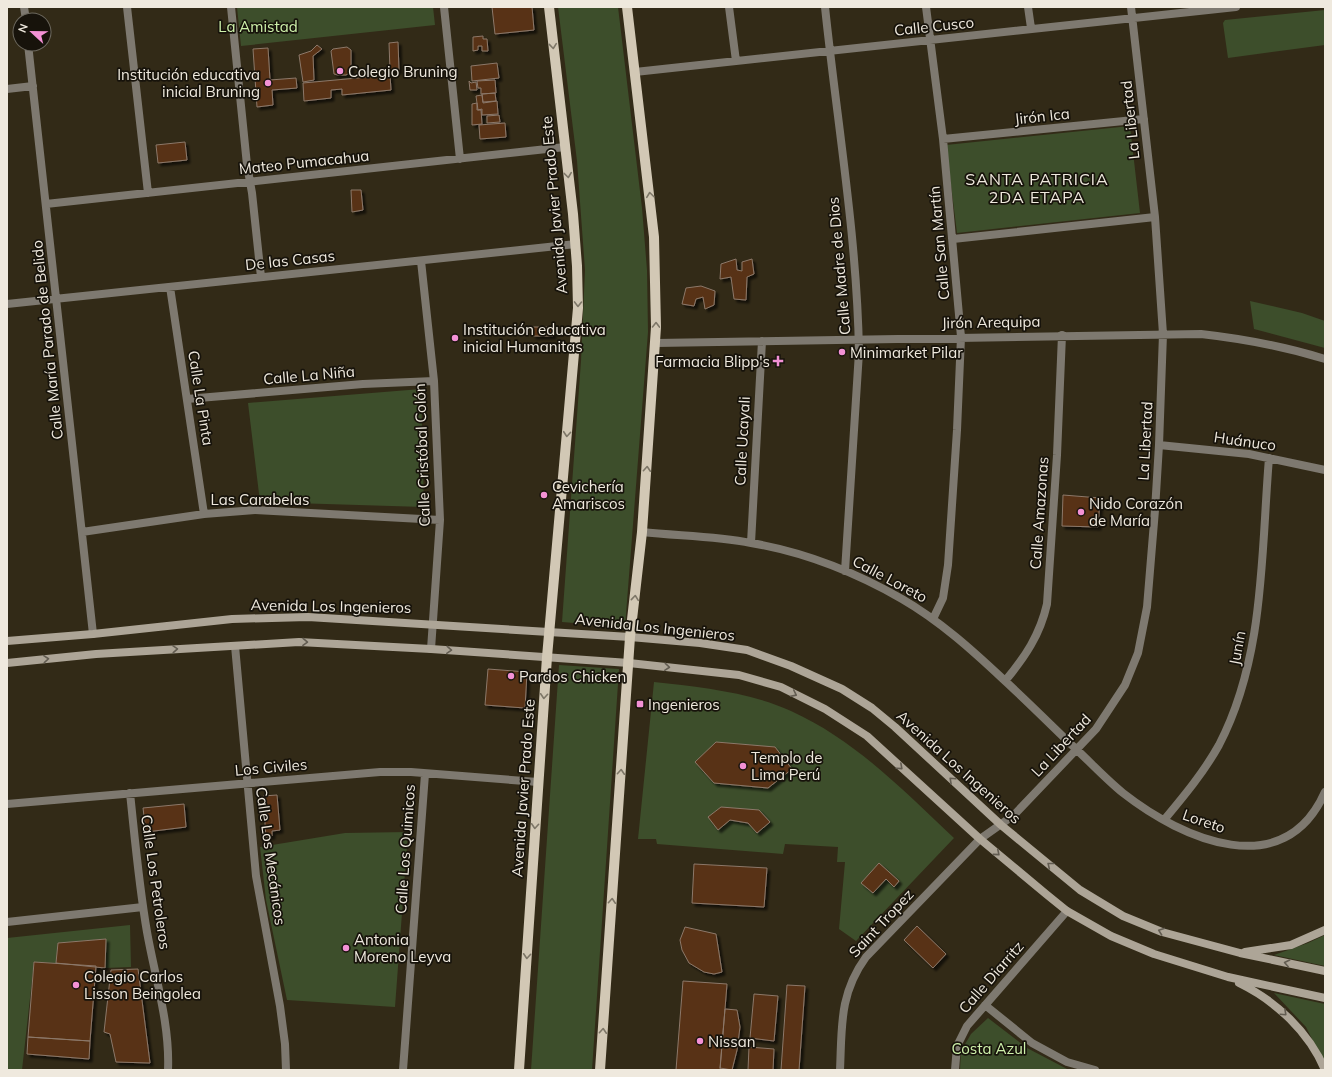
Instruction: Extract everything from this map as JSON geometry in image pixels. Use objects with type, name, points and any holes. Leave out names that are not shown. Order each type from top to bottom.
[{"type":"main road","name":"Avenida Javier Prado Este","points":[[519,1070],[547,657],[577,326],[578,288],[576,244],[549,7]]},
{"type":"main road","points":[[600,1070],[630,637],[642,532],[656,343],[657,295],[654,237],[627,7]]},
{"type":"street","points":[[127,7],[148,193]]},
{"type":"street","points":[[231,7],[247,165],[261,277]]},
{"type":"street","points":[[444,7],[460,159]]},
{"type":"street","points":[[729,7],[736,61]]},
{"type":"street","name":"Calle Madre de Dios","points":[[825,7],[854,252],[859,339],[845,571]]},
{"type":"street","name":"Calle San Martín","points":[[926,7],[943,139],[961,337],[957,430],[947,573],[943,598],[933,619]]},
{"type":"street","points":[[1028,7],[1031,28]]},
{"type":"street","name":"La Libertad","points":[[1001,825],[1014,815],[1077,750],[1096,729],[1117,700],[1132,670],[1139,647],[1147,607],[1160,445],[1162,334],[1154,217],[1131,7]]},
{"type":"street","name":"Calle Cusco","points":[[635,72],[1236,7]]},
{"type":"street","name":"Calle María Parado de Belido","points":[[29,52],[93,634]]},
{"type":"street","points":[[7,89],[33,86]]},
{"type":"street","name":"Jirón Ica","points":[[943,139],[1144,120]]},
{"type":"street","name":"Mateo Pumacahua","points":[[46,204],[565,148]]},
{"type":"street","points":[[953,239],[1154,217]]},
{"type":"street","name":"De las Casas","points":[[7,304],[576,244]]},
{"type":"street","name":"Calle Cristóbal Colón","points":[[421,261],[434,381],[440,520],[431,649]]},
{"type":"street","name":"Calle La Pinta","points":[[170,287],[204,514]]},
{"type":"street","name":"Jirón Arequipa","points":[[656,343],[1062,335],[1202,334],[1247,339],[1294,349],[1325,359]]},
{"type":"street","name":"Calle Amazonas","points":[[1005,681],[1031,648],[1042,624],[1047,604],[1057,455],[1062,335]]},
{"type":"street","name":"Calle Ucayali","points":[[751,543],[762,341]]},
{"type":"street","name":"Calle La Niña","points":[[187,399],[363,384],[434,381]]},
{"type":"street","name":"Huánuco","points":[[1160,445],[1232,451],[1325,470]]},
{"type":"street","name":"Junín","points":[[1164,820],[1210,760],[1232,717],[1244,685],[1256,619],[1269,458]]},
{"type":"street","name":"Las Carabelas","points":[[82,532],[204,514],[255,510],[440,520]]},
{"type":"street","name":"Calle Loreto","points":[[642,532],[751,543],[796,553],[845,571],[902,599],[933,619],[966,645],[1077,750]]},
{"type":"street","name":"Avenida Los Ingenieros","points":[[7,641],[273,616],[433,623],[550,631],[700,643],[747,650],[791,666],[842,689],[872,708],[895,727],[1001,825],[1080,890],[1123,916],[1162,932],[1240,953],[1325,971]]},
{"type":"street","points":[[7,663],[96,654],[299,642],[431,649],[628,663],[739,675],[781,687],[825,709],[867,736],[980,839],[1067,911],[1111,936],[1154,954],[1228,977],[1325,998]]},
{"type":"street","name":"Calle Los Mecánicos","points":[[235,646],[258,888],[283,1027],[286,1070]]},
{"type":"street","name":"Loreto","points":[[1077,750],[1124,794],[1164,820],[1186,832],[1217,842],[1243,847],[1264,845],[1284,838],[1302,826],[1315,810],[1325,792]]},
{"type":"street","name":"Los Civiles","points":[[7,804],[380,772],[538,782]]},
{"type":"street","name":"Calle Los Quimicos","points":[[403,1070],[425,774]]},
{"type":"street","name":"Calle Los Petroleros","points":[[130,793],[143,907],[168,1050],[168,1070]]},
{"type":"street","name":"Saint Tropez","points":[[840,1070],[843,1009],[847,990],[855,972],[866,958],[980,839],[1001,825]]},
{"type":"street","points":[[7,922],[143,907]]},
{"type":"street","name":"Calle Diarritz","points":[[955,1070],[957,1046],[967,1026],[1067,911]]},
{"type":"street","points":[[1240,953],[1291,945],[1325,930]]},
{"type":"street","points":[[1228,977],[1252,989],[1281,1011],[1304,1033],[1324,1070]]},
{"type":"street","points":[[985,1005],[1032,1043],[1067,1062],[1095,1070]]},
{"type":"green space","name":"La Amistad","points":[[237,7],[433,7],[435,25],[241,46]]},
{"type":"green space","points":[[558,7],[618,7],[642,208],[647,270],[648,332],[625,627],[562,622],[581,361],[585,270],[577,161]]},
{"type":"green space","points":[[1325,10],[1325,45],[1228,58],[1223,23],[1225,20]]},
{"type":"green space","points":[[1130,126],[1140,213],[957,233],[946,145]]},
{"type":"green space","points":[[1250,301],[1302,313],[1325,321],[1325,348],[1254,329]]},
{"type":"green space","points":[[421,389],[424,507],[260,502],[248,403]]},
{"type":"green space","points":[[559,665],[619,669],[592,1070],[531,1070]]},
{"type":"green space","points":[[654,682],[724,691],[758,699],[791,711],[836,736],[857,751],[897,784],[954,838],[856,941],[839,929],[845,862],[837,862],[838,847],[785,844],[783,854],[657,844],[656,839],[638,839]]},
{"type":"green space","points":[[408,832],[395,1007],[287,1000],[266,900],[260,847],[345,833]]},
{"type":"green space","points":[[130,925],[131,967],[105,968],[106,939],[58,943],[56,963],[34,962],[22,1070],[7,1070],[7,938]]},
{"type":"green space","points":[[1325,935],[1325,966],[1274,955],[1308,943]]},
{"type":"green space","points":[[1274,993],[1325,1004],[1325,1065],[1306,1027]]},
{"type":"green space","name":"Costa Azul","points":[[988,1018],[1027,1048],[1069,1070],[960,1070],[961,1051],[971,1034]]},
{"type":"building","points":[[492,7],[532,7],[534,30],[495,34]]},
{"type":"building","points":[[483,36],[483,39],[487,39],[488,51],[482,51],[482,46],[478,46],[478,50],[473,51],[473,37]]},
{"type":"building","points":[[398,42],[399,71],[390,70],[389,43]]},
{"type":"building","points":[[317,45],[322,49],[313,56],[314,80],[303,82],[299,55],[311,51]]},
{"type":"building","points":[[347,47],[351,50],[351,72],[346,75],[334,74],[331,51],[333,49]]},
{"type":"building","points":[[268,48],[270,80],[296,78],[297,88],[272,90],[273,105],[257,107],[253,49]]},
{"type":"building","points":[[497,63],[499,78],[472,81],[471,66]]},
{"type":"building","points":[[390,75],[391,90],[342,95],[342,89],[331,90],[331,98],[304,101],[303,83]]},
{"type":"building","points":[[495,80],[496,93],[481,94],[481,88],[478,88],[477,81]]},
{"type":"building","points":[[469,81],[471,83],[476,82],[477,90],[470,90]]},
{"type":"building","points":[[495,93],[496,101],[483,102],[482,94]]},
{"type":"building","points":[[482,95],[483,103],[497,101],[498,114],[482,115],[482,109],[478,110],[476,96]]},
{"type":"building","points":[[477,103],[477,110],[481,110],[482,124],[472,125],[472,104]]},
{"type":"building","points":[[499,115],[500,122],[487,123],[487,116]]},
{"type":"building","points":[[505,123],[506,137],[480,139],[479,125]]},
{"type":"building","points":[[185,142],[187,160],[158,163],[156,145]]},
{"type":"building","points":[[351,190],[361,190],[363,210],[352,212]]},
{"type":"building","points":[[736,259],[737,270],[742,271],[742,262],[752,259],[754,274],[747,277],[746,300],[734,299],[731,277],[720,279],[721,264]]},
{"type":"building","points":[[701,286],[715,291],[714,305],[705,309],[703,297],[696,299],[694,306],[682,304],[686,288]]},
{"type":"building","points":[[533,327],[553,327],[553,336],[533,336]]},
{"type":"building","name":"Nido Corazón de María","points":[[1063,495],[1100,498],[1098,527],[1062,526]]},
{"type":"building","points":[[488,669],[527,672],[525,708],[485,705]]},
{"type":"building","name":"Templo de Lima Perú","points":[[716,742],[775,747],[792,769],[768,788],[714,783],[695,762]]},
{"type":"building","points":[[277,795],[280,830],[272,831],[272,836],[266,837],[263,796]]},
{"type":"building","points":[[184,804],[186,827],[146,832],[143,808]]},
{"type":"building","points":[[721,807],[759,810],[770,822],[757,833],[748,823],[730,820],[718,830],[708,817]]},
{"type":"building","points":[[879,863],[899,881],[894,887],[886,879],[873,893],[861,883]]},
{"type":"building","points":[[694,864],[767,868],[764,907],[692,903]]},
{"type":"building","points":[[917,926],[946,954],[933,968],[904,940]]},
{"type":"building","points":[[685,927],[716,934],[722,972],[714,974],[704,972],[689,963],[682,950],[680,940]]},
{"type":"building","points":[[106,939],[105,968],[56,963],[58,943]]},
{"type":"building","points":[[34,962],[96,966],[90,1041],[28,1037]]},
{"type":"building","points":[[138,969],[150,1063],[116,1062],[110,1034],[104,1032],[111,970]]},
{"type":"building","name":"Nissan","points":[[683,981],[727,984],[720,1070],[676,1070]]},
{"type":"building","points":[[787,985],[805,986],[799,1070],[781,1070]]},
{"type":"building","points":[[754,994],[778,996],[774,1041],[750,1038]]},
{"type":"building","points":[[725,1009],[737,1010],[740,1027],[737,1050],[732,1070],[720,1068]]},
{"type":"building","points":[[28,1037],[90,1041],[89,1059],[27,1054]]},
{"type":"building","points":[[749,1047],[774,1049],[773,1070],[748,1070]]},
{"type":"place","name":"Colegio Bruning","points":[[340,71]]},
{"type":"place","name":"Institución educativa inicial Bruning","points":[[268,83]]},
{"type":"place","name":"Institución educativa inicial Humanitas","points":[[455,338]]},
{"type":"place","name":"Minimarket Pilar","points":[[842,352]]},
{"type":"place","name":"Farmacia Blipp's","points":[[778,361]]},
{"type":"place","name":"Cevichería Amariscos","points":[[544,495]]},
{"type":"place","name":"Nido Corazón de María","points":[[1081,512]]},
{"type":"place","name":"Pardos Chicken","points":[[511,676]]},
{"type":"place","name":"Ingenieros","points":[[640,704]]},
{"type":"place","name":"Templo de Lima Perú","points":[[743,766]]},
{"type":"place","name":"Antonia Moreno Leyva","points":[[346,948]]},
{"type":"place","name":"Colegio Carlos Lisson Beingolea","points":[[76,985]]},
{"type":"place","name":"Nissan","points":[[700,1041]]},
{"type":"district","name":"SANTA PATRICIA 2DA ETAPA","points":[[1037,188]]}]
